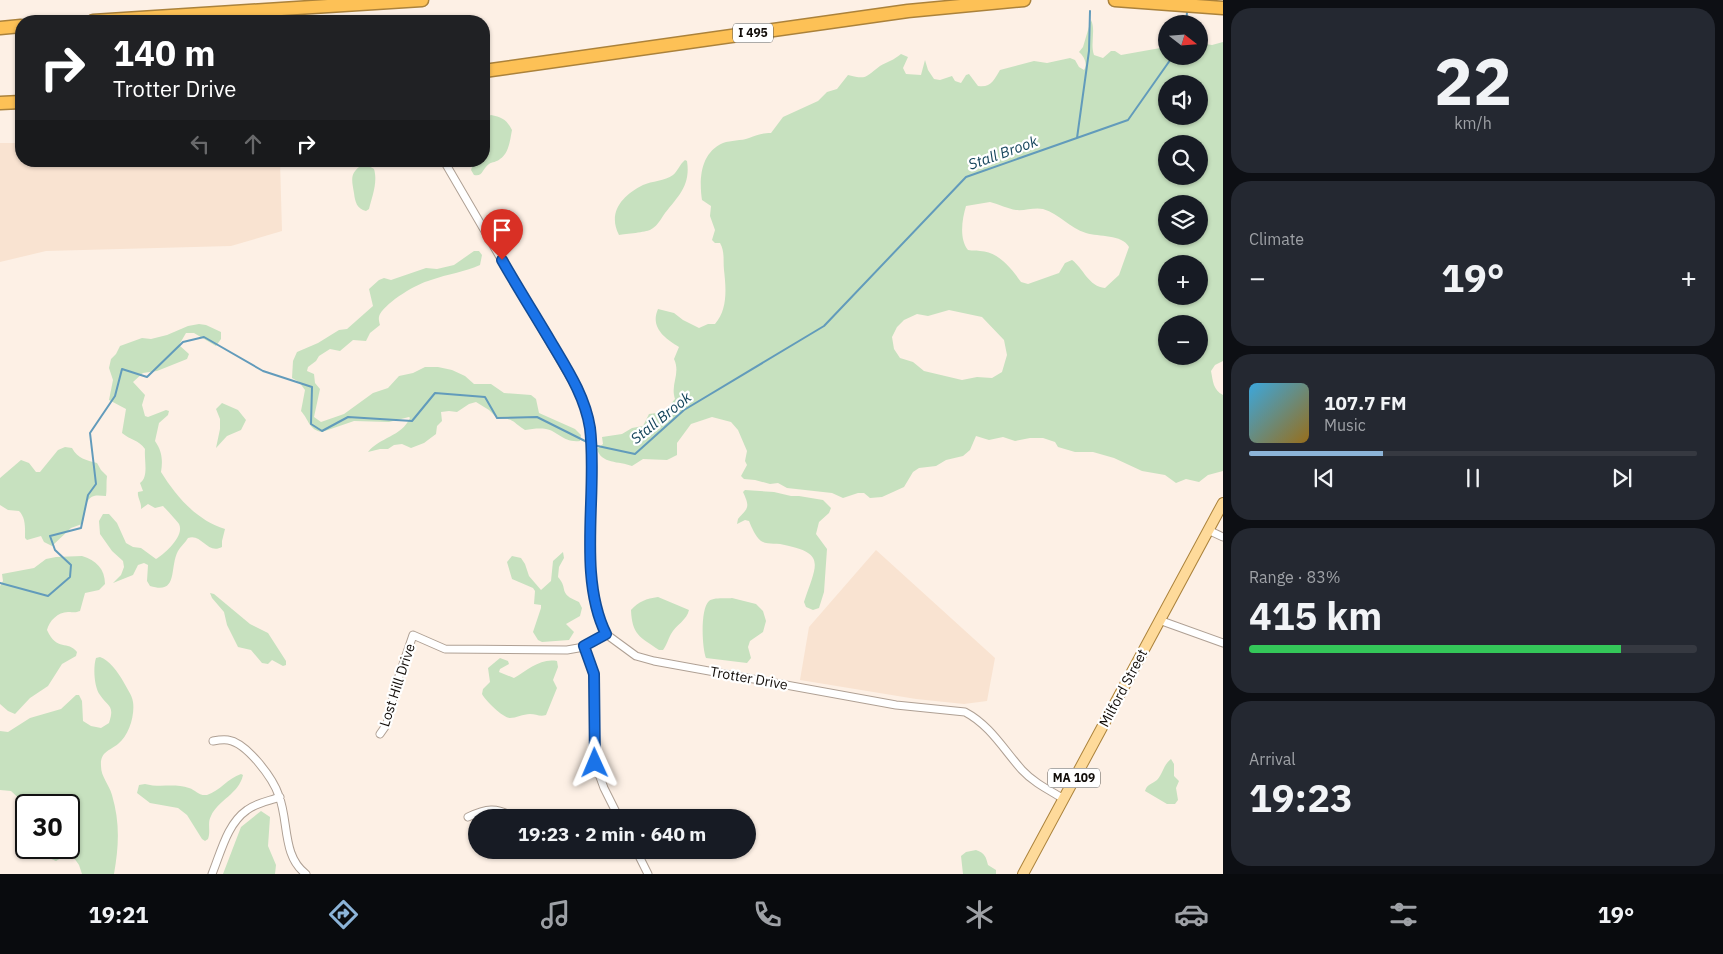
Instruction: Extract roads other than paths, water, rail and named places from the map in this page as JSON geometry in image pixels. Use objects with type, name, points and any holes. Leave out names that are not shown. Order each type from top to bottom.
[{"type":"highway","points":[[187,15],[422,0]]},
{"type":"highway","name":"I 495","points":[[490,70],[908,11],[1024,0]]},
{"type":"highway","points":[[1115,0],[1223,8]]},
{"type":"highway","points":[[0,28],[15,27]]},
{"type":"highway","points":[[0,103],[15,102]]},
{"type":"main road","name":"Milford Street","points":[[1023,874],[1223,503]]},
{"type":"street","points":[[448,167],[577,388],[589,426],[591,440],[591,577],[594,602],[606,634],[584,646],[594,674],[595,763],[614,809]]},
{"type":"street","points":[[1208,530],[1223,537]]},
{"type":"street","points":[[1159,620],[1223,643]]},
{"type":"street","name":"Trotter Drive","points":[[606,634],[636,656],[654,661],[898,705],[965,712],[987,728],[1022,770],[1038,784],[1064,799]]},
{"type":"street","name":"Lost Hill Drive","points":[[380,734],[386,724],[413,635],[445,649],[567,650],[584,646]]},
{"type":"street","points":[[213,741],[229,740],[244,748],[268,776],[280,797],[291,853],[299,868],[306,874]]},
{"type":"street","points":[[212,874],[226,837],[239,817],[248,809],[280,797]]},
{"type":"street","points":[[640,859],[648,874]]},
{"type":"waterway","name":"Stall Brook","points":[[1077,138],[1089,51],[1090,11]]},
{"type":"waterway","name":"Stall Brook","points":[[593,445],[635,454],[684,410],[824,326],[966,177],[1128,120],[1167,65]]},
{"type":"waterway","name":"Stall Brook","points":[[0,583],[48,596],[70,577],[71,565],[55,550],[50,536],[81,528],[88,495],[96,484],[90,433],[115,396],[122,369],[147,377],[183,342],[204,337],[263,371],[312,387],[311,424],[322,431],[348,417],[412,421],[435,393],[485,397],[497,418],[537,417],[589,443]]}]
